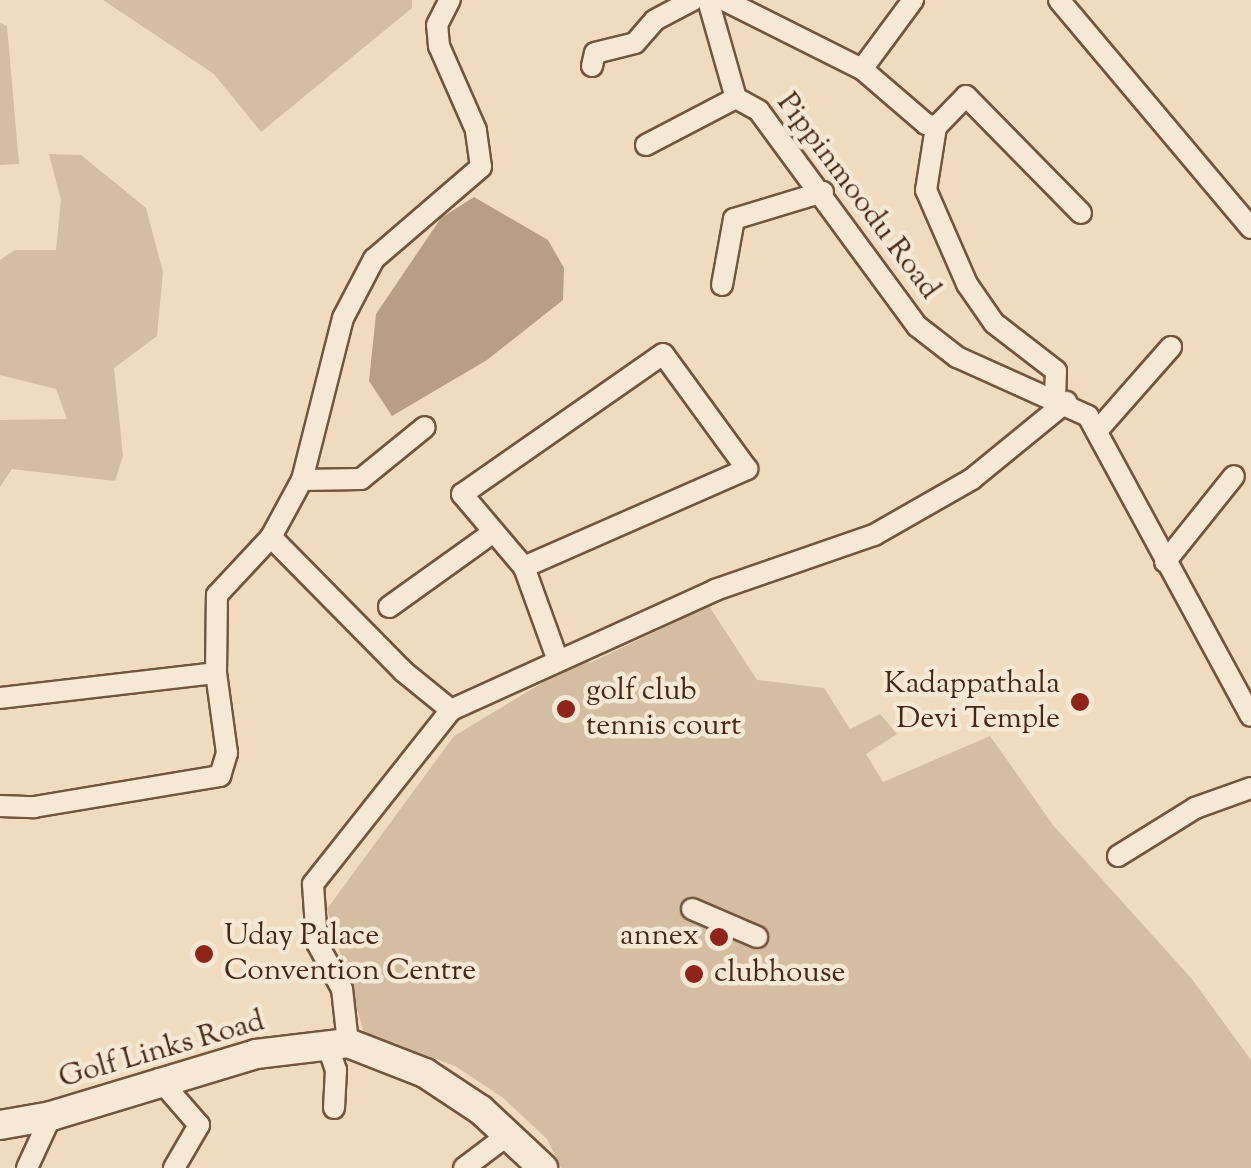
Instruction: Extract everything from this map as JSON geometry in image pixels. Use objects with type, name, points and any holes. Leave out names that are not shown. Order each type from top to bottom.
[{"type":"street","points":[[0,806],[34,807],[220,776],[227,753],[216,673],[217,595],[272,538],[302,480],[343,318],[374,259],[482,167],[476,130],[439,46],[437,25],[450,0]]},
{"type":"street","points":[[592,66],[595,52],[634,43],[655,20],[694,0]]},
{"type":"street","name":"Pippinmoodu Road","points":[[708,0],[736,98],[759,111],[823,192],[890,296],[918,326],[957,357],[1060,400],[1088,416],[1251,716]]},
{"type":"street","points":[[724,0],[862,69],[936,127]]},
{"type":"street","points":[[862,69],[913,0]]},
{"type":"street","points":[[1059,0],[1251,228]]},
{"type":"street","points":[[334,1108],[342,989],[317,943],[313,884],[451,710],[557,658],[715,590],[874,535],[972,479],[1060,400],[1056,371],[994,323],[967,284],[926,190],[936,127],[966,96],[1081,213]]},
{"type":"street","points":[[646,145],[736,98]]},
{"type":"street","points":[[722,286],[734,219],[823,192]]},
{"type":"street","points":[[1096,431],[1171,346]]},
{"type":"street","points":[[524,567],[747,470],[663,354],[468,485],[464,504],[524,567],[557,658]]},
{"type":"street","points":[[302,480],[362,479],[426,428]]},
{"type":"street","points":[[1165,562],[1234,476]]},
{"type":"street","points":[[390,607],[491,534]]},
{"type":"street","points":[[272,538],[403,671],[451,710]]},
{"type":"street","points":[[0,698],[216,673]]},
{"type":"street","points":[[1118,856],[1194,808],[1251,788]]},
{"type":"street","points":[[692,909],[757,937]]},
{"type":"street","points":[[338,1043],[425,1074],[510,1134],[543,1168]]},
{"type":"street","name":"Golf Links Road","points":[[0,1125],[51,1116],[159,1079],[338,1043]]},
{"type":"street","points":[[159,1079],[198,1125],[174,1168]]},
{"type":"street","points":[[27,1168],[51,1116]]},
{"type":"street","points":[[464,1168],[510,1134]]},
{"type":"shaded area","points":[[103,0],[412,0],[412,8],[261,132],[214,74]]},
{"type":"shaded area","points":[[0,23],[7,26],[19,164],[0,165]]},
{"type":"shaded area","points":[[49,154],[81,155],[146,208],[163,272],[157,336],[114,368],[123,456],[115,481],[12,469],[0,487],[0,420],[67,419],[56,389],[0,375],[0,260],[15,250],[56,250],[61,200]]},
{"type":"shaded area","points":[[474,197],[548,240],[564,268],[563,300],[487,360],[392,416],[369,381],[376,314],[441,218]]},
{"type":"shaded area","points":[[709,606],[757,680],[824,688],[850,729],[880,714],[897,734],[866,754],[883,782],[990,736],[1053,825],[1191,978],[1251,1060],[1251,1168],[561,1168],[547,1139],[502,1097],[455,1066],[364,1033],[327,909],[454,736],[585,657],[590,663]]},
{"type":"place","name":"Kadappathala Devi Temple","points":[[1080,702]]},
{"type":"place","name":"golf club tennis court","points":[[566,709]]},
{"type":"place","name":"annex","points":[[719,937]]},
{"type":"place","name":"Uday Palace Convention Centre","points":[[204,954]]},
{"type":"place","name":"clubhouse","points":[[694,974]]}]
